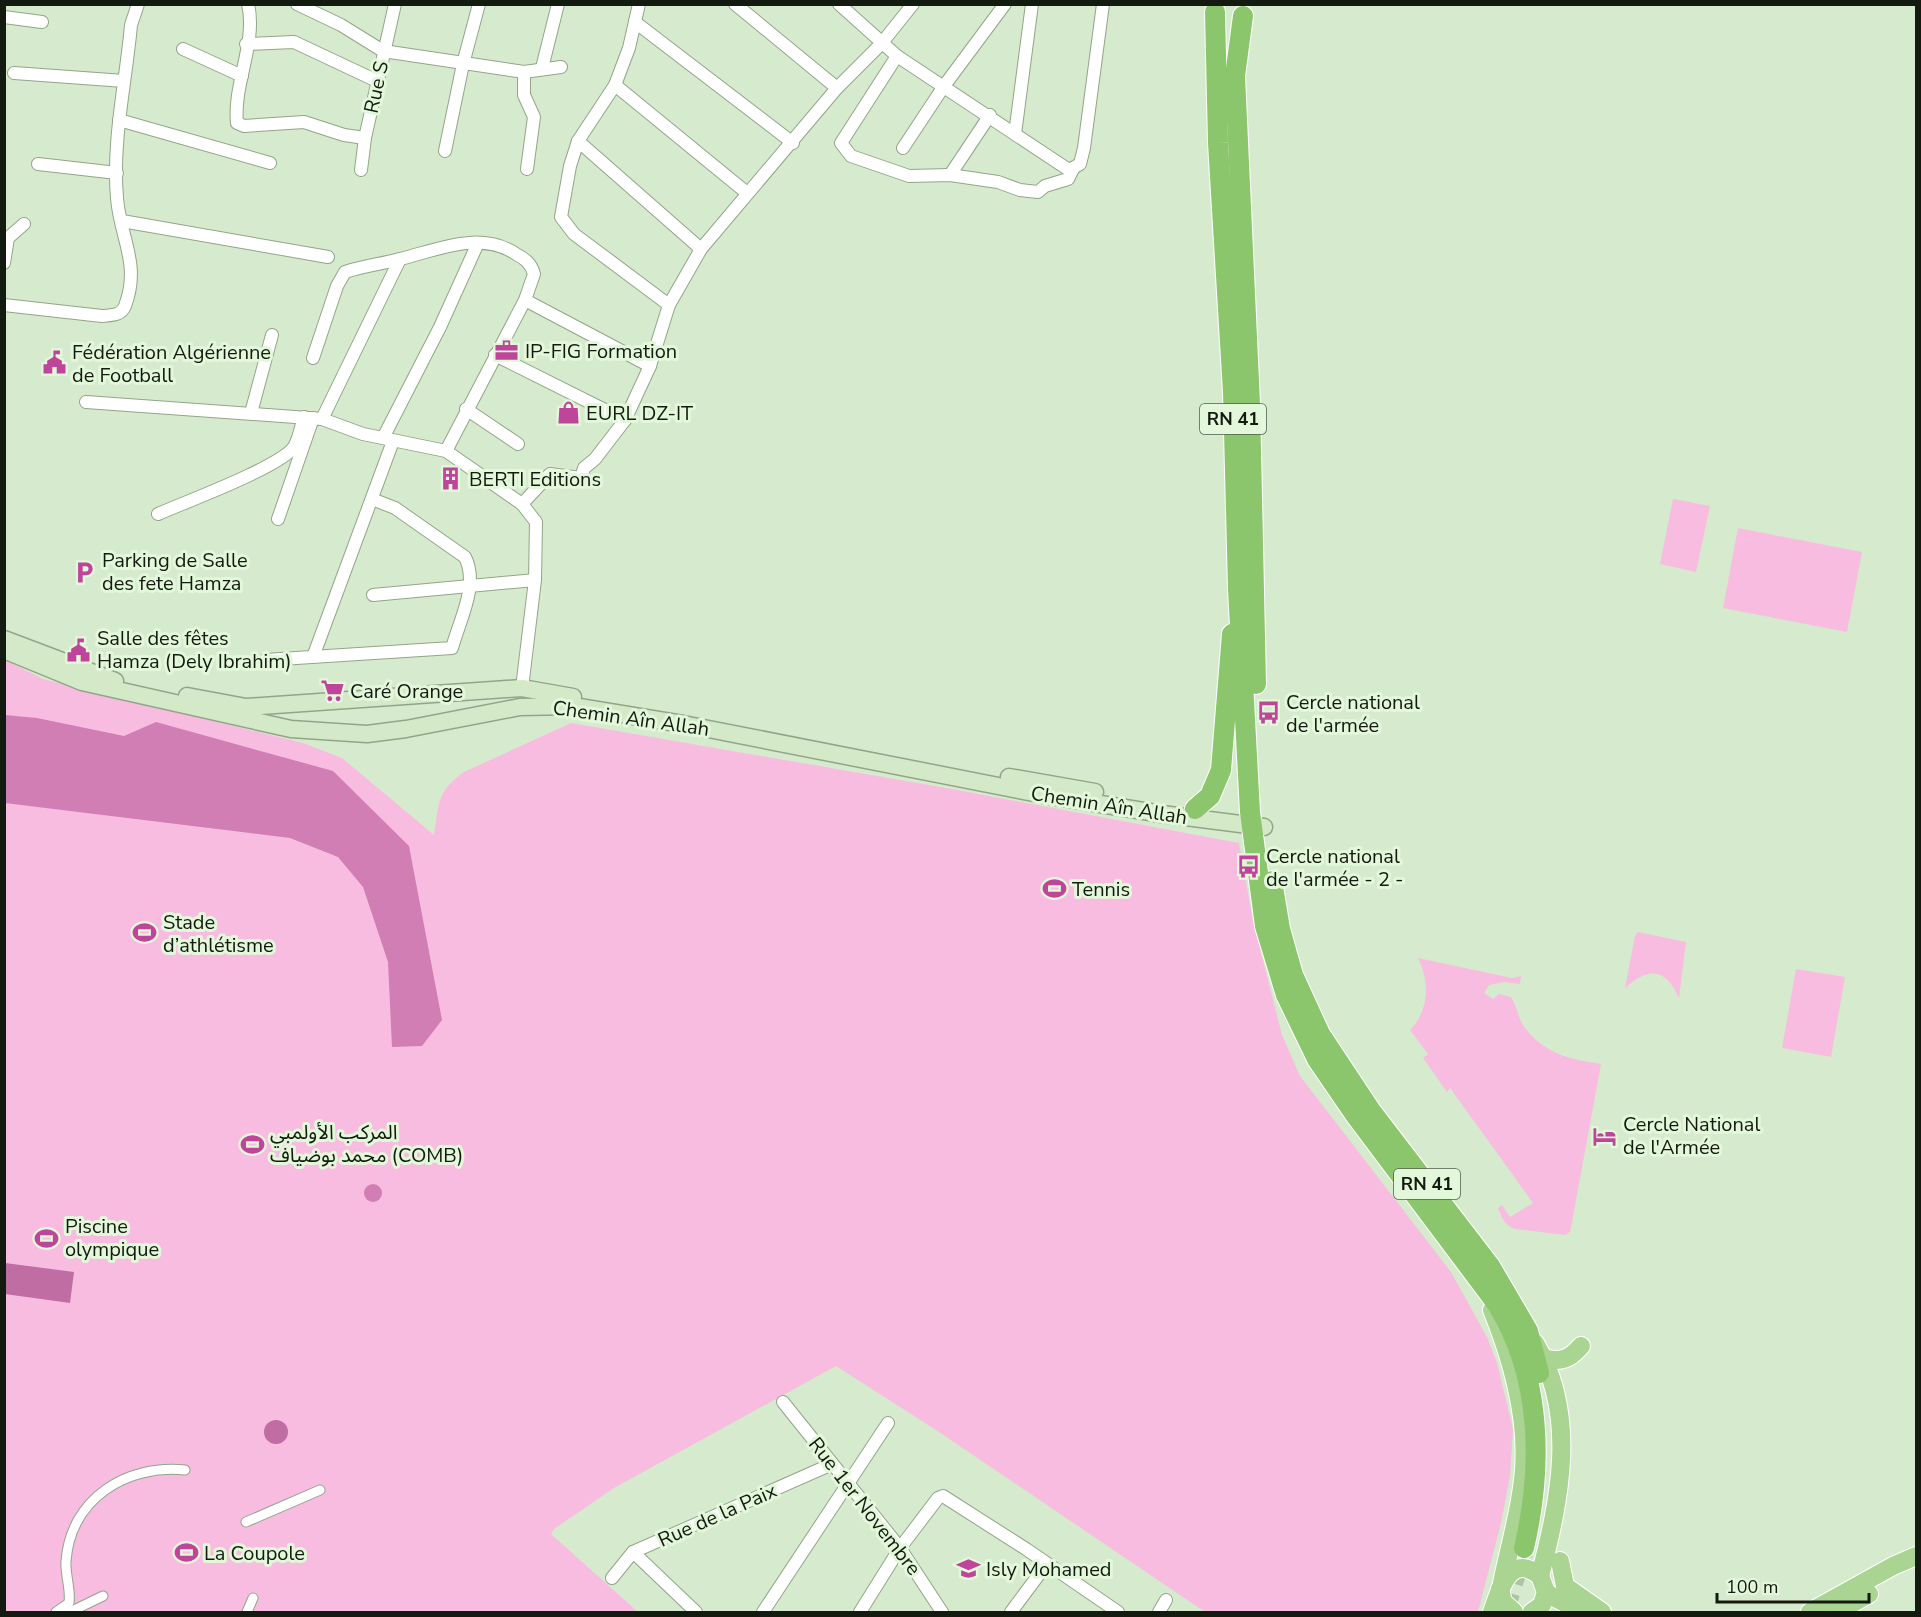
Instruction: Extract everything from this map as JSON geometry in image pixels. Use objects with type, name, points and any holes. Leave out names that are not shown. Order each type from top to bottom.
[{"type":"highway","points":[[1214,8],[1231,21],[1246,10]]},
{"type":"highway","name":"RN 41","points":[[1214,8],[1218,143],[1233,392],[1238,590],[1265,926],[1286,995],[1317,1059],[1356,1116],[1481,1281],[1505,1316],[1512,1332],[1531,1395],[1536,1462],[1529,1549],[1547,1492],[1549,1437],[1544,1394],[1527,1331],[1490,1266],[1371,1111],[1320,1034],[1293,975],[1280,928],[1257,819],[1250,403],[1235,76],[1246,10]]},
{"type":"highway","points":[[1195,809],[1210,796],[1221,770],[1226,677],[1238,590]]},
{"type":"main road","name":"Chemin Aîn Allah","points":[[4,639],[111,681],[246,707],[463,690],[522,688],[1257,819]]},
{"type":"main road","name":"Chemin Aîn Allah","points":[[4,651],[82,682],[291,729],[347,735],[386,732],[520,707],[573,706],[683,724],[1039,794],[1257,819]]},
{"type":"main road","points":[[520,707],[522,688]]},
{"type":"main road","points":[[289,704],[291,729]]},
{"type":"main road","points":[[1481,1281],[1500,1330],[1520,1409],[1524,1439],[1521,1493],[1501,1586],[1492,1612]]},
{"type":"main road","points":[[1527,1331],[1544,1358],[1557,1395],[1562,1447],[1555,1512],[1543,1585],[1535,1611],[1560,1612]]},
{"type":"main road","points":[[1544,1358],[1556,1361],[1567,1359],[1581,1346]]},
{"type":"main road","points":[[1810,1612],[1893,1566],[1917,1556]]},
{"type":"main road","points":[[1560,1562],[1565,1586],[1602,1612]]},
{"type":"main road","points":[[1514,1612],[1503,1602],[1501,1586],[1506,1576],[1519,1569],[1534,1571],[1543,1585],[1582,1612]]},
{"type":"main road","points":[[1837,1612],[1917,1569]]},
{"type":"street","points":[[4,306],[102,316],[122,312],[132,273],[117,199],[119,120],[131,24],[138,4]]},
{"type":"street","points":[[248,4],[251,18],[237,119],[240,124],[304,122],[318,124],[344,135],[365,138]]},
{"type":"street","points":[[297,4],[341,25],[383,51],[524,72],[561,67]]},
{"type":"street","name":"Rue S","points":[[361,170],[365,138],[395,4]]},
{"type":"street","points":[[445,151],[463,64],[479,4]]},
{"type":"street","points":[[542,68],[558,4]]},
{"type":"street","points":[[639,4],[629,48],[615,85],[578,141],[570,166],[561,217],[574,234],[669,305]]},
{"type":"street","points":[[735,4],[837,88]]},
{"type":"street","points":[[522,504],[550,474],[581,478],[584,468],[595,459],[625,420],[650,366],[669,305],[701,249],[747,193],[793,143],[837,88],[881,44],[913,4]]},
{"type":"street","points":[[903,148],[944,86],[1005,4]]},
{"type":"street","points":[[1015,134],[1032,4]]},
{"type":"street","points":[[897,56],[842,145],[851,156],[909,176],[950,175],[998,182],[1020,190],[1038,192],[1045,186],[1065,181],[1073,169],[1080,164],[1102,4]]},
{"type":"street","points":[[841,5],[881,44],[897,56],[990,115],[1061,166],[1073,169]]},
{"type":"street","points":[[4,17],[42,22]]},
{"type":"street","points":[[635,22],[793,143]]},
{"type":"street","points":[[246,44],[294,42],[377,81]]},
{"type":"street","points":[[183,49],[242,76]]},
{"type":"street","points":[[524,72],[524,95],[534,117],[527,169]]},
{"type":"street","points":[[14,73],[124,81]]},
{"type":"street","points":[[615,85],[747,193]]},
{"type":"street","points":[[950,175],[990,115]]},
{"type":"street","points":[[119,120],[270,164]]},
{"type":"street","points":[[578,141],[701,249]]},
{"type":"street","points":[[38,164],[117,173]]},
{"type":"street","points":[[122,221],[328,257]]},
{"type":"street","points":[[4,262],[6,238],[24,224]]},
{"type":"street","points":[[313,657],[372,499],[388,440],[478,243]]},
{"type":"street","points":[[313,358],[337,286],[345,272],[438,247],[478,243],[503,246],[532,267],[534,274],[525,300],[466,409],[446,452]]},
{"type":"street","points":[[158,514],[257,472],[288,453],[313,418],[400,259]]},
{"type":"street","points":[[525,300],[650,366]]},
{"type":"street","points":[[251,413],[272,334]]},
{"type":"street","points":[[495,356],[625,420]]},
{"type":"street","points":[[86,402],[313,418],[388,440],[446,452],[522,504],[531,512],[537,527],[535,580],[522,688]]},
{"type":"street","points":[[466,409],[518,444]]},
{"type":"street","points":[[278,519],[313,418]]},
{"type":"street","points":[[265,660],[452,648],[471,585],[470,567],[465,557],[394,507],[372,499]]},
{"type":"street","points":[[374,595],[535,580]]},
{"type":"street","name":"Rue 1er Novembre","points":[[783,1402],[900,1548],[942,1612]]},
{"type":"street","points":[[763,1612],[850,1484],[888,1423]]},
{"type":"street","name":"Rue de la Paix","points":[[612,1578],[633,1552],[832,1464]]},
{"type":"street","points":[[56,1612],[69,1603],[66,1561],[69,1542],[86,1508],[114,1483],[131,1474],[167,1468],[185,1470]]},
{"type":"street","points":[[246,1522],[320,1490]]},
{"type":"street","points":[[860,1612],[900,1548],[938,1498],[943,1496],[1026,1548],[1046,1565],[1118,1612]]},
{"type":"street","points":[[633,1552],[696,1612]]},
{"type":"street","points":[[1011,1612],[1046,1565]]},
{"type":"street","points":[[70,1612],[103,1596]]},
{"type":"street","points":[[247,1612],[253,1598]]},
{"type":"street","points":[[1160,1612],[1166,1600]]},
{"type":"shaded area","points":[[1673,499],[1710,506],[1696,572],[1660,564]]},
{"type":"shaded area","points":[[1738,528],[1862,552],[1847,632],[1723,608]]},
{"type":"shaded area","points":[[5,660],[43,679],[303,743],[342,758],[434,835],[440,799],[455,779],[464,772],[571,723],[952,789],[1239,843],[1253,921],[1282,1035],[1300,1076],[1451,1272],[1487,1337],[1497,1363],[1513,1429],[1510,1476],[1501,1523],[1478,1612],[1205,1612],[939,1432],[836,1366],[614,1488],[554,1529],[551,1534],[638,1612],[5,1612]]},
{"type":"shaded area","points":[[5,715],[37,718],[124,736],[156,722],[333,771],[409,846],[442,1020],[422,1046],[392,1047],[388,962],[363,887],[338,857],[290,838],[5,803]]},
{"type":"shaded area","points":[[1638,932],[1686,942],[1679,998],[1669,981],[1656,974],[1642,976],[1625,988],[1635,936]]},
{"type":"shaded area","points":[[1418,958],[1512,978],[1521,976],[1520,984],[1504,982],[1489,985],[1484,993],[1493,999],[1499,994],[1511,997],[1525,1028],[1549,1049],[1578,1060],[1601,1064],[1570,1232],[1565,1235],[1515,1229],[1506,1224],[1502,1218],[1498,1208],[1502,1205],[1510,1217],[1533,1203],[1450,1088],[1447,1092],[1423,1058],[1428,1054],[1410,1030],[1421,1014],[1426,996],[1422,967]]},
{"type":"shaded area","points":[[1796,969],[1845,977],[1831,1057],[1782,1048]]},
{"type":"shaded area","points":[[373,1184],[379,1187],[382,1193],[379,1199],[373,1202],[367,1199],[364,1193],[367,1187]]},
{"type":"shaded area","points":[[5,1263],[74,1272],[70,1303],[5,1294]]},
{"type":"shaded area","points":[[276,1420],[281,1421],[287,1427],[287,1437],[281,1443],[276,1444],[271,1443],[265,1437],[264,1432],[265,1427],[271,1421]]},
{"type":"tunnel","points":[[1504,1612],[1524,1548]]},
{"type":"place","name":"IP-FIG Formation","points":[[507,351]]},
{"type":"place","name":"Fédération Algérienne de Football","points":[[54,363]]},
{"type":"place","name":"EURL DZ-IT","points":[[568,413]]},
{"type":"place","name":"BERTI Editions","points":[[451,479]]},
{"type":"place","name":"Parking de Salle des fete Hamza","points":[[84,572]]},
{"type":"place","name":"Salle des fêtes Hamza (Dely Ibrahim)","points":[[79,650]]},
{"type":"place","name":"Caré Orange","points":[[332,691]]},
{"type":"place","name":"Cercle national de l'armée","points":[[1268,713]]},
{"type":"place","name":"Cercle national de l'armée - 2 -","points":[[1248,867]]},
{"type":"place","name":"Tennis","points":[[1054,889]]},
{"type":"place","name":"Stade d’athlétisme","points":[[145,933]]},
{"type":"place","name":"Cercle National de l'Armée","points":[[1605,1136]]},
{"type":"place","name":"المركب الأولمبي محمد بوضياف (COMB)","points":[[252,1144]]},
{"type":"place","name":"Piscine olympique","points":[[47,1238]]},
{"type":"place","name":"La Coupole","points":[[186,1553]]},
{"type":"place","name":"Isly Mohamed","points":[[968,1569]]}]
